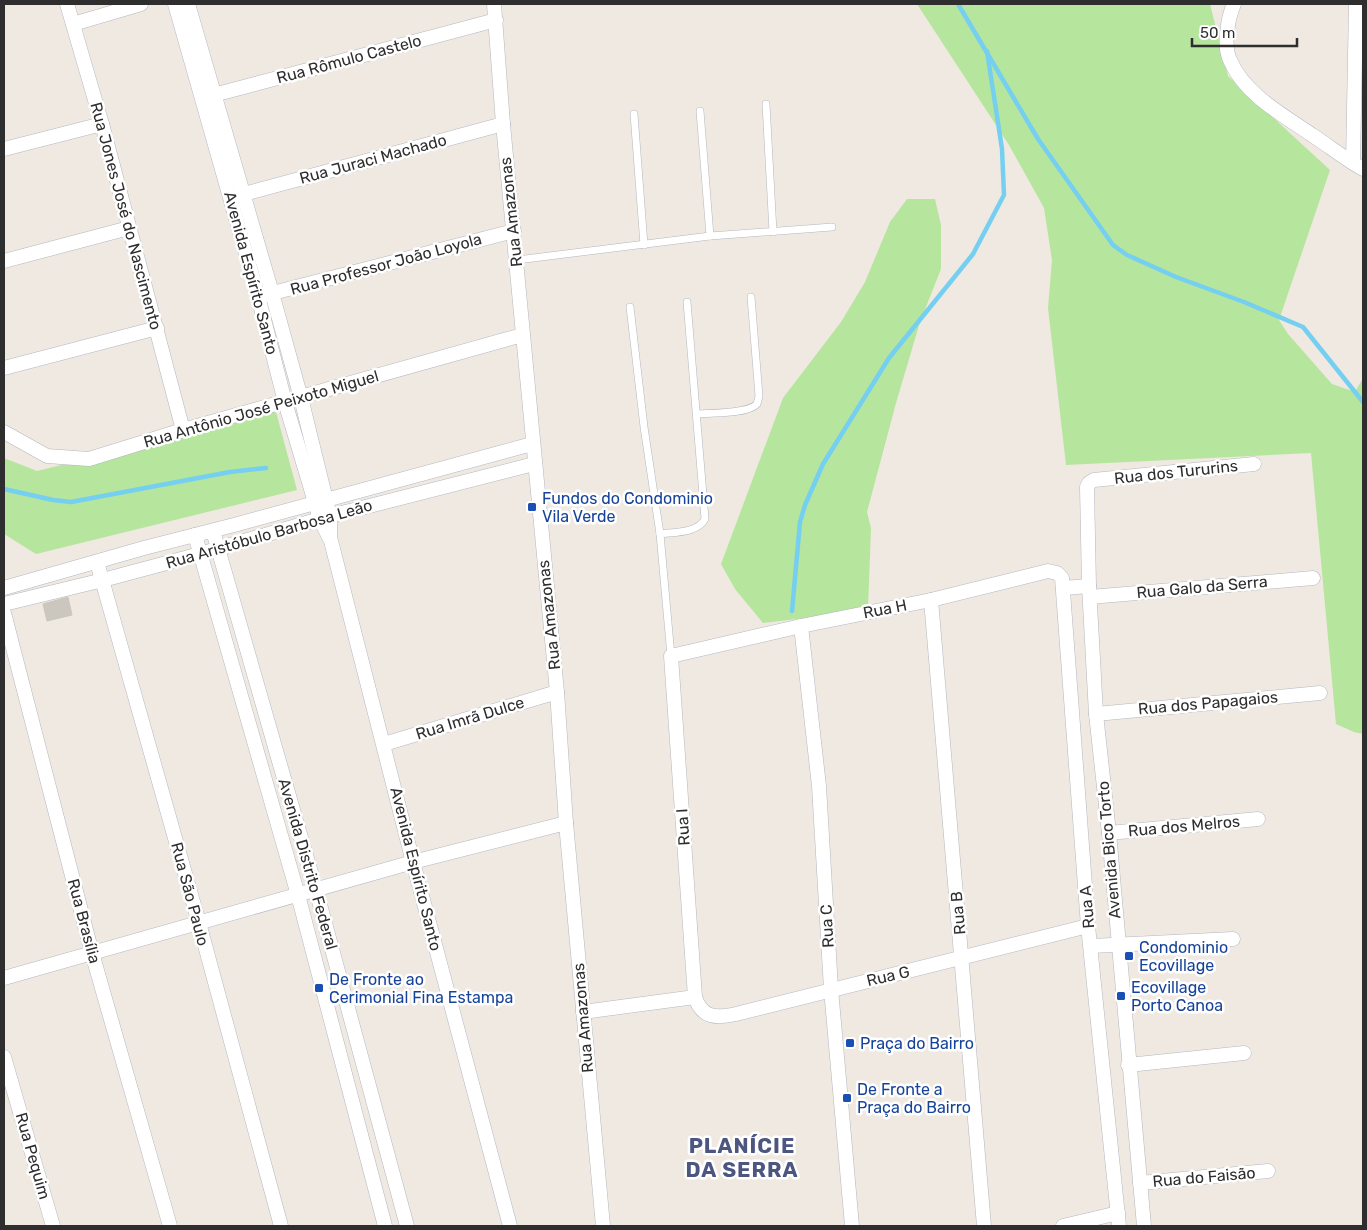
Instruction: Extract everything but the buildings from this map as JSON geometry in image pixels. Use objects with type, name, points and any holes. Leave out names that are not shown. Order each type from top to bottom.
[{"type":"street","name":"Rua Jones José do Nascimento","points":[[67,4],[102,124],[183,430]]},
{"type":"street","points":[[73,24],[141,4]]},
{"type":"street","name":"Avenida Espírito Santo","points":[[175,4],[244,194],[301,398],[320,501]]},
{"type":"street","name":"Avenida Espírito Santo","points":[[188,4],[208,96],[285,402],[325,518],[413,862],[510,1226]]},
{"type":"street","name":"Rua Amazonas","points":[[494,4],[503,124],[557,692],[566,823],[603,1226]]},
{"type":"street","points":[[1356,4],[1358,166]]},
{"type":"street","points":[[1233,7],[1227,34],[1229,59],[1238,75],[1268,104],[1358,166]]},
{"type":"street","name":"Rua Rômulo Castelo","points":[[208,96],[496,20]]},
{"type":"street","points":[[4,149],[102,124]]},
{"type":"street","name":"Rua Juraci Machado","points":[[244,194],[503,124]]},
{"type":"street","points":[[4,261],[129,228]]},
{"type":"street","name":"Rua Professor João Loyola","points":[[258,296],[514,231]]},
{"type":"street","points":[[4,368],[156,328]]},
{"type":"street","name":"Rua Antônio José Peixoto Miguel","points":[[4,432],[46,456],[88,459],[183,430],[522,335]]},
{"type":"street","points":[[4,588],[532,444]]},
{"type":"street","name":"Rua Aristóbulo Barbosa Leão","points":[[4,604],[103,580],[325,518],[534,464]]},
{"type":"street","name":"Rua dos Tururins","points":[[1098,479],[1254,464]]},
{"type":"street","name":"Avenida Bico Torto","points":[[1098,479],[1091,481],[1087,487],[1089,592],[1096,714],[1109,833],[1128,1065],[1144,1226]]},
{"type":"street","name":"Avenida Distrito Federal","points":[[213,530],[316,890],[407,1226]]},
{"type":"street","name":"Avenida Distrito Federal","points":[[195,535],[298,895],[385,1226]]},
{"type":"street","name":"Rua São Paulo","points":[[97,562],[199,923],[281,1226]]},
{"type":"street","name":"Rua H","points":[[671,656],[801,626],[931,600],[1048,571],[1059,575],[1063,588]]},
{"type":"street","name":"Rua Galo da Serra","points":[[1089,592],[1313,578]]},
{"type":"street","points":[[1063,588],[1089,592]]},
{"type":"street","name":"Rua A","points":[[1063,588],[1088,926],[1118,1220]]},
{"type":"street","name":"Rua B","points":[[931,600],[984,1226]]},
{"type":"street","name":"Rua Brasília","points":[[4,613],[92,953],[170,1226]]},
{"type":"street","name":"Rua C","points":[[801,626],[819,786],[831,989],[852,1226]]},
{"type":"street","name":"Rua I","points":[[671,656],[695,997]]},
{"type":"street","name":"Rua Imrã Dulce","points":[[384,744],[557,692]]},
{"type":"street","name":"Rua dos Papagaios","points":[[1096,714],[1320,693]]},
{"type":"street","name":"Rua dos Melros","points":[[1109,833],[1258,819]]},
{"type":"street","points":[[4,978],[413,862],[566,823]]},
{"type":"street","name":"Rua G","points":[[695,997],[700,1008],[711,1016],[736,1014],[1088,926]]},
{"type":"street","points":[[1091,946],[1233,939]]},
{"type":"street","points":[[583,1012],[695,997]]},
{"type":"street","points":[[1128,1065],[1244,1054]]},
{"type":"street","name":"Rua Pequim","points":[[4,1057],[53,1226]]},
{"type":"street","name":"Rua do Faisão","points":[[1140,1183],[1268,1171]]},
{"type":"street","points":[[1063,1226],[1118,1220]]},
{"type":"lane","points":[[766,104],[773,232]]},
{"type":"lane","points":[[700,110],[710,236]]},
{"type":"lane","points":[[634,114],[644,245]]},
{"type":"lane","points":[[516,260],[710,236],[832,227]]},
{"type":"lane","points":[[697,414],[728,412],[752,408],[757,404],[759,396],[750,297]]},
{"type":"lane","points":[[660,534],[695,529],[705,519],[687,302]]},
{"type":"lane","points":[[630,307],[644,427],[660,534],[671,656]]},
{"type":"green space","points":[[917,4],[1210,4],[1228,76],[1330,170],[1279,320],[1288,334],[1332,384],[1355,392],[1363,378],[1363,734],[1336,724],[1311,453],[1066,465],[1048,308],[1052,260],[1044,208],[1009,145]]},
{"type":"green space","points":[[907,199],[935,199],[941,225],[941,269],[920,322],[867,512],[871,528],[868,608],[763,623],[735,589],[721,564],[783,398],[841,322],[865,282],[890,222]]},
{"type":"green space","points":[[276,412],[297,490],[36,554],[4,534],[4,458],[37,471]]},
{"type":"waterway","points":[[958,4],[1038,139],[1113,245],[1127,255],[1176,277],[1244,302],[1303,327],[1363,402]]},
{"type":"waterway","points":[[792,611],[800,522],[805,505],[823,464],[889,358],[973,254],[1004,195],[1002,149],[987,51]]},
{"type":"waterway","points":[[4,489],[71,502],[230,472],[266,468]]},
{"type":"place","name":"Fundos do Condominio Vila Verde","points":[[532,507]]},
{"type":"place","name":"Condominio Ecovillage","points":[[1129,956]]},
{"type":"place","name":"De Fronte ao Cerimonial Fina Estampa","points":[[319,988]]},
{"type":"place","name":"Ecovillage Porto Canoa","points":[[1121,996]]},
{"type":"place","name":"Praça do Bairro","points":[[850,1043]]},
{"type":"place","name":"De Fronte a Praça do Bairro","points":[[847,1098]]},
{"type":"district","name":"PLANÍCIE DA SERRA","points":[[742,1157]]}]
